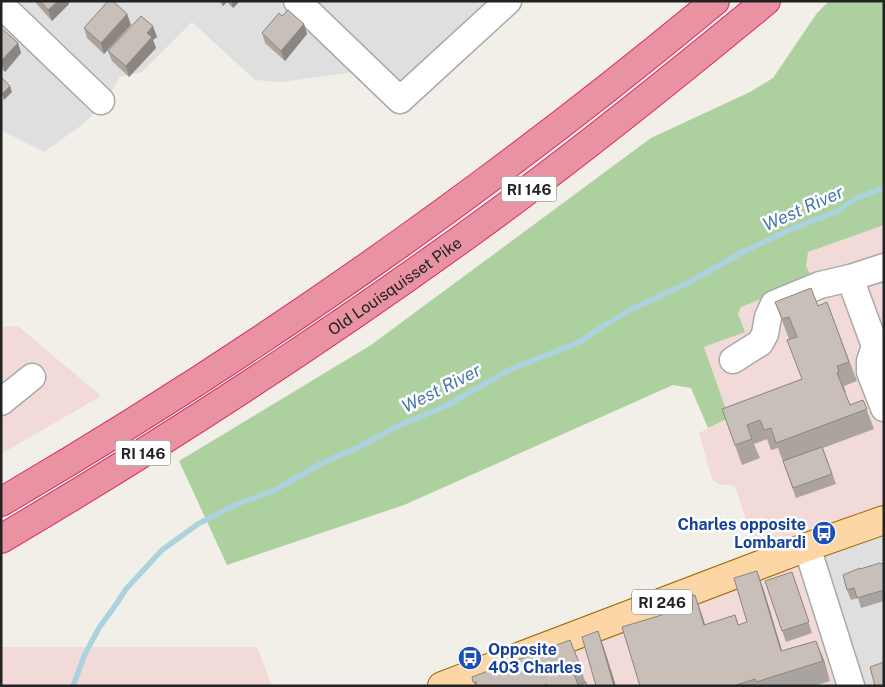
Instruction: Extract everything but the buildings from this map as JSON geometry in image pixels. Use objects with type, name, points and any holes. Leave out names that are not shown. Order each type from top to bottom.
[{"type":"highway","name":"Old Louisquisset Pike","points":[[1,502],[105,440],[219,367],[387,253],[542,138],[715,1]]},
{"type":"highway","name":"Old Louisquisset Pike","points":[[1,539],[111,474],[226,400],[402,281],[613,125],[766,1]]},
{"type":"main road","name":"RI 246","points":[[442,686],[807,547],[884,520]]},
{"type":"street","points":[[297,1],[400,100],[508,1]]},
{"type":"street","points":[[1,5],[101,101]]},
{"type":"street","points":[[733,360],[760,343],[765,334],[768,317],[774,304],[820,285],[884,267]]},
{"type":"street","points":[[850,278],[879,344],[870,362],[870,372],[884,408]]},
{"type":"street","points":[[1,402],[32,378]]},
{"type":"street","points":[[807,547],[851,686]]},
{"type":"shaded area","points":[[1,1],[510,1],[407,98],[369,70],[281,82],[255,80],[192,22],[142,72],[120,77],[102,107],[79,127],[44,152],[1,130]]},
{"type":"shaded area","points":[[884,225],[884,522],[806,551],[843,686],[463,686],[761,565],[735,486],[718,484],[712,479],[699,433],[729,418],[704,347],[744,332],[738,314],[741,307],[812,279],[806,266],[807,252]]},
{"type":"shaded area","points":[[18,326],[101,396],[1,454],[1,327]]},
{"type":"shaded area","points":[[884,522],[884,686],[843,686],[806,551]]},
{"type":"shaded area","points":[[1,647],[257,647],[272,686],[1,686]]},
{"type":"green space","points":[[829,1],[884,1],[884,225],[808,252],[806,266],[812,279],[741,307],[738,314],[745,332],[704,347],[729,418],[708,428],[691,388],[673,385],[404,505],[227,565],[179,461],[371,345],[651,138],[750,92],[773,78],[817,13]]},
{"type":"waterway","name":"West River","points":[[73,686],[85,654],[99,628],[126,589],[162,550],[198,524],[235,505],[275,490],[322,463],[361,446],[396,427],[444,407],[509,370],[582,341],[632,309],[688,283],[741,253],[789,230],[836,212],[855,199],[884,188]]},
{"type":"place","name":"Charles opposite Lombardi","points":[[824,533]]},
{"type":"place","name":"Opposite 403 Charles","points":[[470,658]]}]
